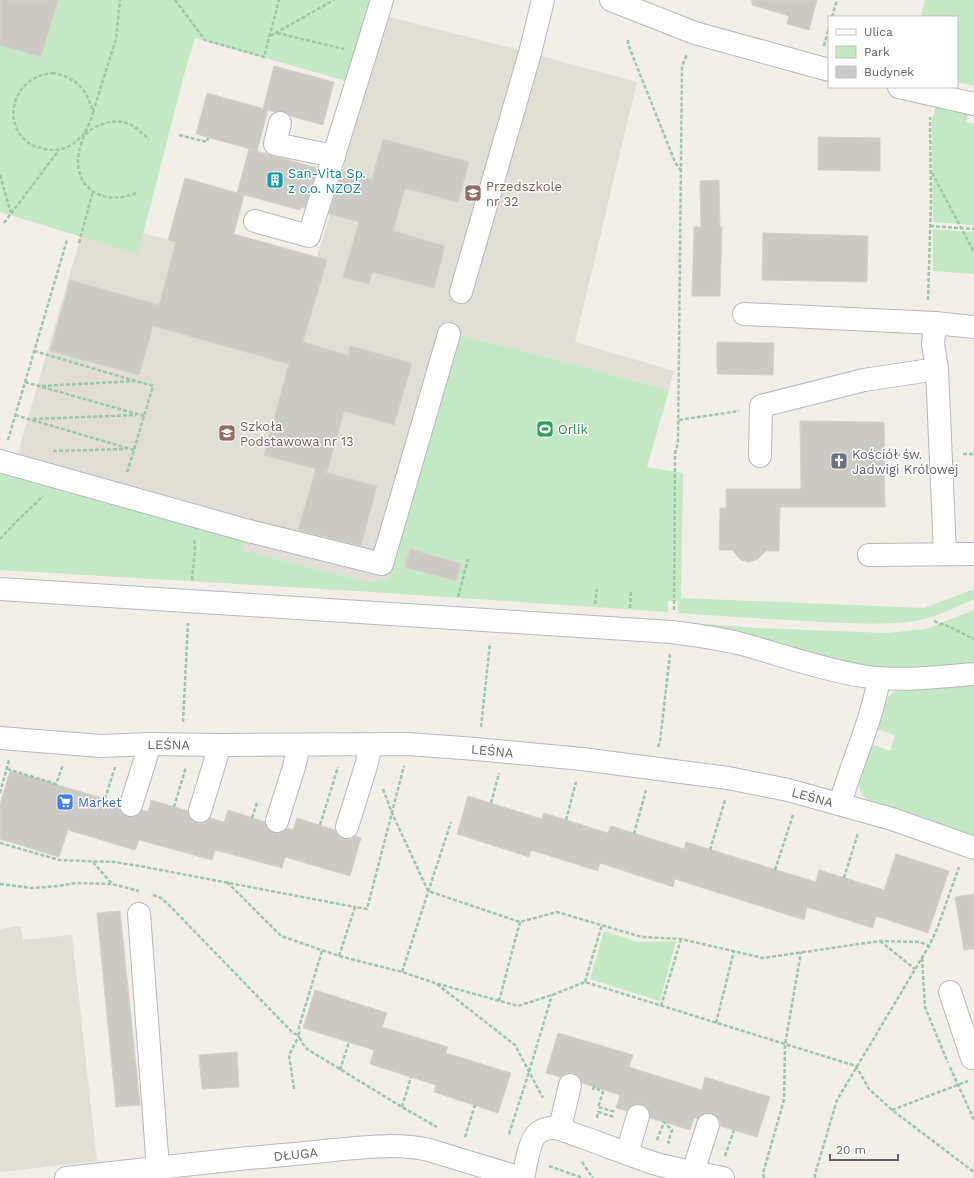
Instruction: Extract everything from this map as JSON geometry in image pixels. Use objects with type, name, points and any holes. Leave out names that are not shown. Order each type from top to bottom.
[{"type":"street","points":[[254,221],[309,236],[382,0]]},
{"type":"street","points":[[461,292],[528,60],[543,0]]},
{"type":"street","points":[[611,0],[695,33],[828,70]]},
{"type":"street","points":[[904,88],[974,104]]},
{"type":"street","points":[[280,123],[275,144],[334,156]]},
{"type":"street","points":[[744,314],[931,323],[974,327]]},
{"type":"street","points":[[931,323],[937,369],[945,554]]},
{"type":"street","points":[[1,461],[245,530],[382,564],[449,334]]},
{"type":"street","points":[[760,456],[761,406],[864,380],[937,369]]},
{"type":"street","points":[[869,555],[974,554]]},
{"type":"street","points":[[0,589],[672,632],[738,643],[800,662],[862,676],[879,678],[927,678],[974,674]]},
{"type":"street","points":[[840,804],[874,704],[879,678]]},
{"type":"street","name":"LEŚNA","points":[[0,738],[101,746],[150,744],[408,744],[582,759],[728,778],[799,792],[892,819],[974,848]]},
{"type":"street","points":[[131,805],[150,744]]},
{"type":"street","points":[[200,811],[220,745]]},
{"type":"street","points":[[277,821],[294,767],[299,745]]},
{"type":"street","points":[[347,827],[371,745]]},
{"type":"street","points":[[139,914],[158,1168]]},
{"type":"street","points":[[950,992],[969,1052],[972,1058],[974,1057]]},
{"type":"street","points":[[560,1128],[570,1085]]},
{"type":"street","points":[[627,1153],[630,1115]]},
{"type":"street","points":[[693,1172],[708,1125]]},
{"type":"street","points":[[522,1178],[535,1135],[550,1128],[560,1128],[577,1136],[660,1165],[723,1178]]},
{"type":"street","name":"DŁUGA","points":[[66,1178],[374,1146],[413,1147],[429,1150],[471,1171],[522,1178]]},
{"type":"path","points":[[120,0],[116,39],[80,148],[78,164],[82,179],[93,191],[106,197],[114,198],[121,198],[136,193]]},
{"type":"path","points":[[175,0],[205,40],[264,57],[280,0]]},
{"type":"path","points":[[270,36],[334,0]]},
{"type":"path","points":[[832,16],[837,0]]},
{"type":"path","points":[[276,33],[347,50]]},
{"type":"path","points":[[674,618],[675,453],[678,443],[682,66],[695,33]]},
{"type":"path","points":[[628,40],[628,44],[669,148],[681,171]]},
{"type":"path","points":[[93,112],[82,88],[76,82],[69,77],[43,74],[28,82],[17,95],[14,120],[25,139],[35,147],[52,150],[59,150],[69,146],[97,127],[119,121],[139,129],[149,140]]},
{"type":"path","points":[[931,323],[930,119],[933,94]]},
{"type":"path","points":[[179,135],[207,142],[208,138]]},
{"type":"path","points":[[4,223],[59,150]]},
{"type":"path","points":[[931,171],[974,252]]},
{"type":"path","points":[[0,175],[12,214]]},
{"type":"path","points":[[79,243],[93,191]]},
{"type":"path","points":[[930,226],[974,229]]},
{"type":"path","points":[[1,461],[68,240]]},
{"type":"path","points":[[34,351],[153,386],[121,495]]},
{"type":"path","points":[[39,386],[137,381]]},
{"type":"path","points":[[25,382],[144,416]]},
{"type":"path","points":[[678,420],[761,408]]},
{"type":"path","points":[[30,419],[139,414]]},
{"type":"path","points":[[15,415],[134,450]]},
{"type":"path","points":[[36,471],[47,451],[130,449]]},
{"type":"path","points":[[0,539],[62,478]]},
{"type":"path","points":[[174,807],[190,757],[183,727],[190,601],[195,549],[192,515]]},
{"type":"path","points":[[456,603],[468,559]]},
{"type":"path","points":[[595,611],[597,589]]},
{"type":"path","points":[[629,614],[631,590]]},
{"type":"path","points":[[476,749],[480,738],[493,620]]},
{"type":"path","points":[[934,621],[974,639]]},
{"type":"path","points":[[634,834],[651,768],[660,742],[671,650]]},
{"type":"path","points":[[0,843],[59,860],[114,862],[137,865],[367,909],[404,768],[408,744]]},
{"type":"path","points":[[0,793],[10,759]]},
{"type":"path","points":[[7,769],[56,784],[64,762]]},
{"type":"path","points":[[105,799],[116,765]]},
{"type":"path","points":[[320,825],[338,767]]},
{"type":"path","points":[[491,803],[500,771]]},
{"type":"path","points":[[382,786],[392,813],[428,891],[520,922],[557,912],[642,937],[681,939],[763,958],[880,941],[920,942],[929,946]]},
{"type":"path","points":[[775,870],[791,823],[799,792]]},
{"type":"path","points":[[252,818],[258,798]]},
{"type":"path","points":[[710,850],[725,800]]},
{"type":"path","points":[[566,820],[571,804]]},
{"type":"path","points":[[402,972],[450,822]]},
{"type":"path","points":[[844,878],[858,832]]},
{"type":"path","points":[[92,861],[112,884]]},
{"type":"path","points":[[815,1178],[837,1100],[929,946],[960,864]]},
{"type":"path","points":[[227,882],[281,936],[338,956],[402,972],[435,983],[518,1006],[585,982],[856,1066],[869,1089],[892,1110],[974,1172]]},
{"type":"path","points":[[0,884],[32,888],[76,883],[112,884],[140,891]]},
{"type":"path","points":[[152,894],[161,898],[169,905],[292,1032],[299,1036]]},
{"type":"path","points":[[338,956],[355,907]]},
{"type":"path","points":[[499,1001],[520,922]]},
{"type":"path","points":[[585,982],[602,925]]},
{"type":"path","points":[[661,1006],[681,939]]},
{"type":"path","points":[[880,941],[915,969]]},
{"type":"path","points":[[322,951],[299,1027],[299,1036],[302,1043],[307,1049],[340,1070],[438,1128]]},
{"type":"path","points":[[716,1023],[734,951]]},
{"type":"path","points":[[764,1178],[763,1173],[784,1100],[785,1045],[801,952]]},
{"type":"path","points":[[435,983],[515,1045],[560,1128]]},
{"type":"path","points":[[508,1135],[552,995]]},
{"type":"path","points":[[294,1089],[289,1055],[299,1036]]},
{"type":"path","points":[[340,1070],[349,1042]]},
{"type":"path","points":[[402,1107],[411,1077]]},
{"type":"path","points":[[892,1110],[974,1078]]},
{"type":"path","points":[[594,1087],[603,1092],[598,1107],[630,1115]]},
{"type":"path","points":[[465,1138],[475,1105]]},
{"type":"path","points":[[604,1120],[596,1118],[598,1112],[615,1118]]},
{"type":"path","points":[[657,1140],[664,1122],[672,1130]]},
{"type":"path","points":[[729,1145],[734,1130]]},
{"type":"path","points":[[581,1159],[593,1178]]},
{"type":"shaded area","name":"Szkoła Podstawowa nr 13","points":[[386,16],[637,82],[575,342],[674,371],[669,390],[461,334],[389,579],[369,582],[240,550],[243,538],[11,476],[81,236],[138,254],[143,233],[176,242],[234,234],[317,257]]},
{"type":"shaded area","points":[[20,926],[23,940],[72,935],[97,1161],[0,1172],[0,929]]},
{"type":"green space","points":[[0,0],[371,0],[346,81],[195,38],[138,254],[0,212]]},
{"type":"green space","points":[[925,0],[974,0],[974,86],[958,82],[958,16],[921,16]]},
{"type":"green space","points":[[936,106],[969,114],[966,122],[974,124],[974,225],[933,222],[932,120]]},
{"type":"green space","points":[[933,229],[974,232],[974,274],[933,271]]},
{"type":"green space","points":[[460,334],[669,390],[647,467],[683,473],[681,598],[924,608],[974,589],[974,599],[941,614],[920,620],[885,624],[823,622],[678,613],[678,601],[668,601],[668,612],[356,591],[0,570],[0,473],[243,537],[241,550],[369,582],[389,579]]},
{"type":"green space","points":[[974,610],[974,664],[901,668],[855,664],[679,622],[757,628],[887,633],[926,629]]},
{"type":"green space","points":[[974,685],[974,837],[868,800],[860,791],[859,783],[872,744],[890,751],[895,735],[877,729],[885,703],[889,696],[896,691],[904,689]]},
{"type":"green space","points":[[604,931],[638,942],[676,941],[660,1001],[590,979]]},
{"type":"building","points":[[0,0],[58,0],[41,57],[0,45]]},
{"type":"building","points":[[752,0],[817,0],[809,30],[787,24],[789,16],[752,5]]},
{"type":"building","points":[[274,66],[334,82],[323,125],[290,116],[283,111],[275,112],[263,109]]},
{"type":"building","name":"San-Vita Sp. z o.o. NZOZ","points":[[207,93],[268,110],[257,151],[196,134]]},
{"type":"building","points":[[818,137],[880,138],[880,171],[818,170]]},
{"type":"building","points":[[383,139],[469,162],[458,202],[405,188],[393,231],[445,246],[434,288],[372,272],[369,284],[343,277],[359,222],[329,214],[342,171],[372,179]]},
{"type":"building","name":"San-Vita Sp. z o.o. NZOZ","points":[[249,149],[317,168],[305,208],[301,207],[300,210],[237,193]]},
{"type":"building","points":[[185,178],[244,195],[234,234],[327,260],[303,342],[348,355],[350,346],[412,363],[394,425],[344,411],[327,472],[324,472],[377,486],[361,546],[298,530],[316,469],[264,455],[289,364],[153,326],[139,375],[50,351],[70,280],[159,305],[176,242],[168,240]]},
{"type":"building","points":[[719,180],[720,227],[722,227],[720,296],[692,296],[694,227],[701,227],[700,181]]},
{"type":"building","points":[[763,233],[868,236],[867,282],[762,280]]},
{"type":"building","points":[[717,342],[774,343],[773,375],[717,374]]},
{"type":"building","points":[[800,421],[884,422],[885,507],[780,507],[779,551],[766,551],[758,559],[749,562],[741,560],[732,550],[719,550],[720,508],[726,508],[726,489],[801,489]]},
{"type":"building","points":[[410,549],[461,564],[456,581],[405,567]]},
{"type":"building","points":[[10,771],[119,803],[119,808],[122,813],[128,817],[134,817],[142,810],[148,812],[151,800],[188,811],[191,819],[197,823],[203,823],[210,818],[224,822],[228,810],[265,822],[268,829],[274,833],[280,833],[287,828],[293,830],[297,818],[335,830],[338,836],[344,839],[350,839],[356,836],[361,838],[350,876],[285,857],[282,868],[215,850],[212,860],[139,840],[135,850],[68,830],[59,857],[0,839],[0,804]]},
{"type":"building","points":[[468,796],[542,819],[544,813],[608,833],[611,826],[684,849],[686,842],[816,882],[819,870],[884,890],[896,854],[949,871],[928,933],[876,916],[873,928],[807,907],[804,920],[675,879],[673,887],[600,863],[598,871],[531,850],[529,857],[457,834]]},
{"type":"building","points":[[974,894],[974,949],[964,950],[955,897]]},
{"type":"building","points":[[120,911],[140,1105],[116,1107],[97,913]]},
{"type":"building","points":[[315,990],[387,1013],[382,1027],[448,1047],[446,1053],[511,1073],[498,1113],[434,1092],[436,1085],[370,1064],[374,1050],[303,1028]]},
{"type":"building","points":[[558,1033],[633,1055],[629,1067],[702,1090],[705,1077],[770,1097],[757,1137],[720,1126],[720,1122],[717,1117],[711,1113],[705,1113],[697,1119],[694,1118],[690,1130],[650,1118],[650,1113],[642,1104],[635,1104],[627,1111],[616,1108],[620,1095],[582,1083],[579,1076],[573,1073],[566,1073],[561,1077],[546,1073]]},
{"type":"building","points":[[237,1052],[239,1087],[202,1089],[199,1055]]},
{"type":"place","name":"San-Vita Sp. z o.o. NZOZ","points":[[275,180]]},
{"type":"place","name":"Przedszkole nr 32","points":[[473,193]]},
{"type":"place","name":"Orlik","points":[[545,429]]},
{"type":"place","name":"Szkoła Podstawowa nr 13","points":[[227,433]]},
{"type":"place","name":"Kościół św. Jadwigi Królowej","points":[[839,461]]},
{"type":"place","name":"Market","points":[[65,802]]}]
